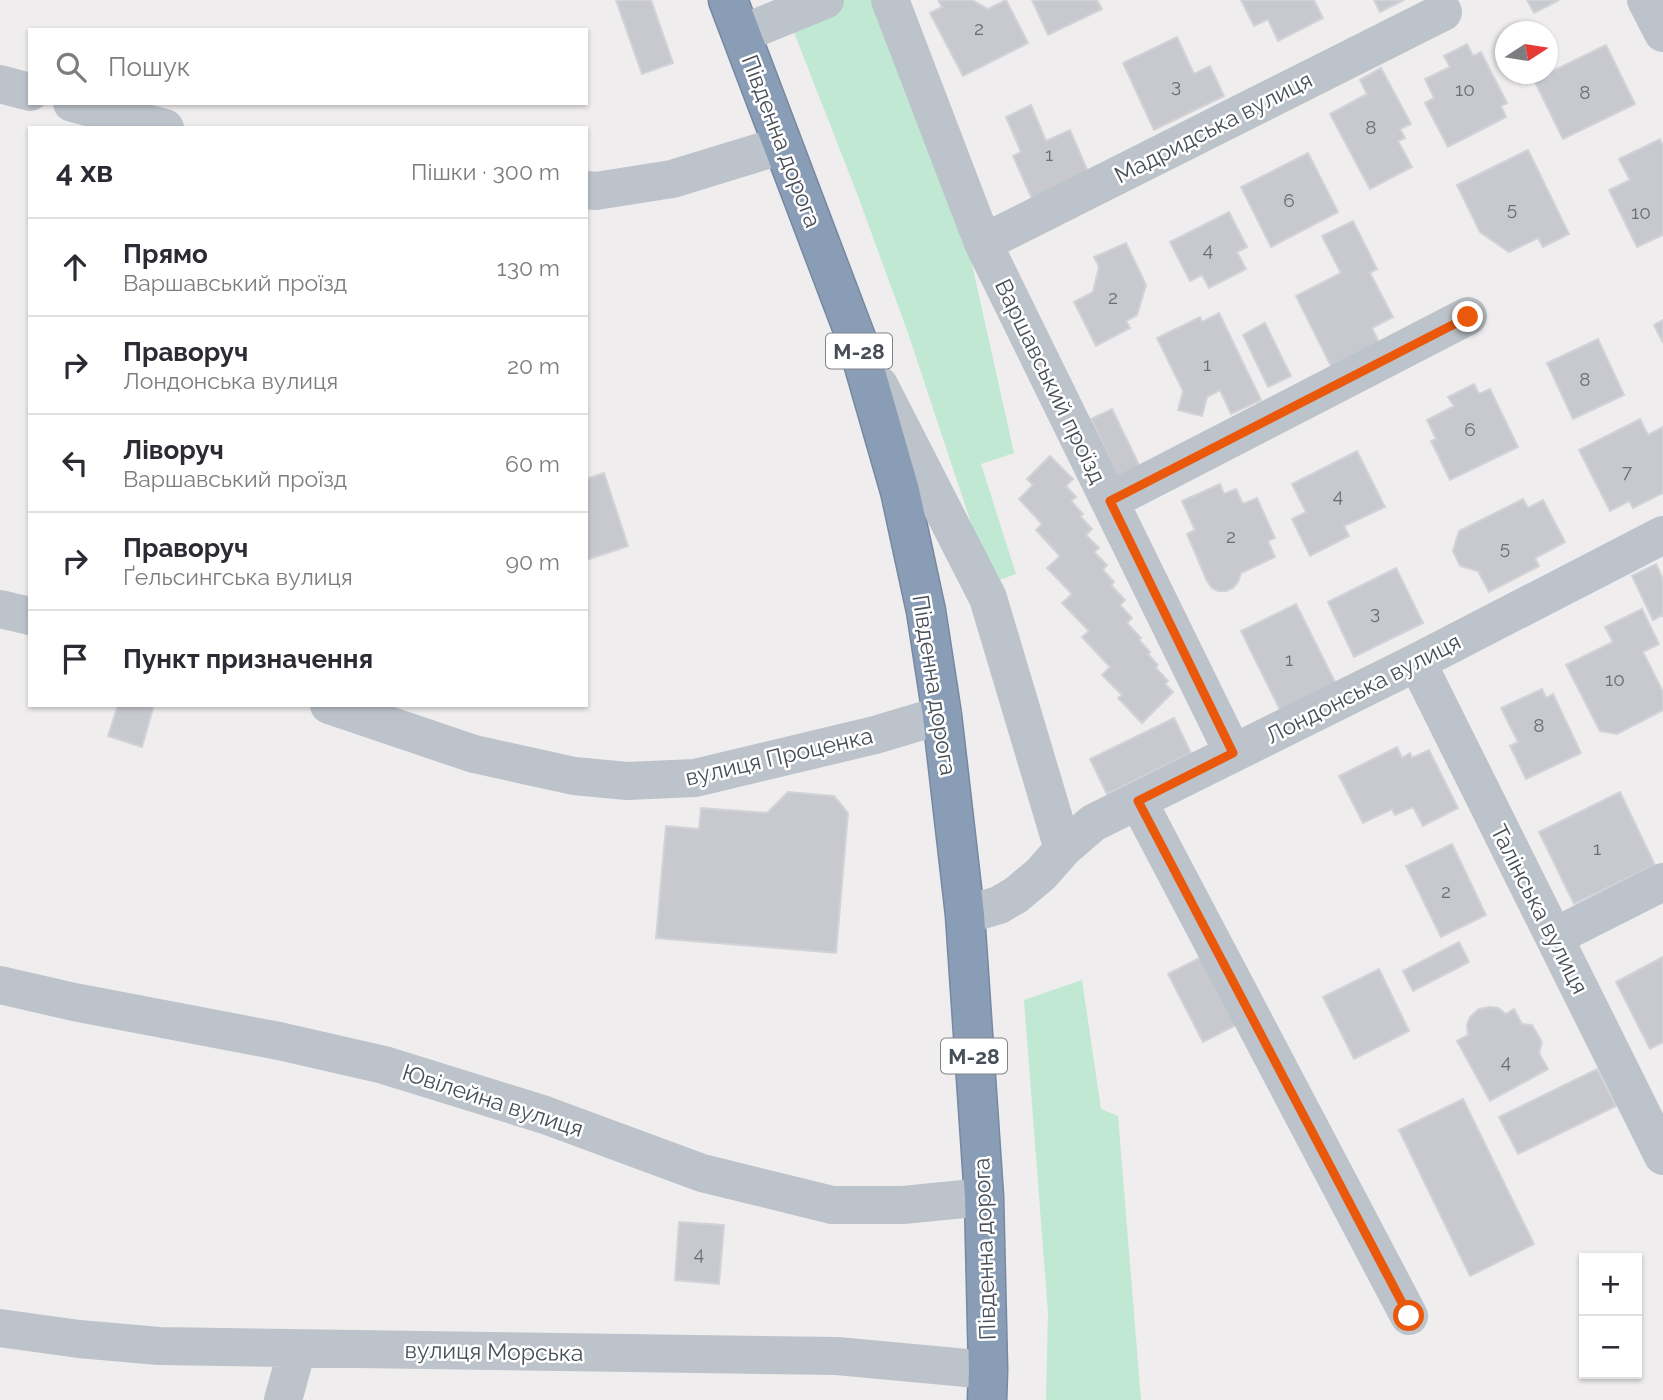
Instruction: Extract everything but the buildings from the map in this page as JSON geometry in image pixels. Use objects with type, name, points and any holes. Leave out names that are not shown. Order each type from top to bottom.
[{"type":"highway","name":"Південна дорога","points":[[735,17],[856,338],[900,491],[926,611],[942,715],[965,915],[984,1197],[988,1385]]},
{"type":"street","points":[[735,17],[825,0]]},
{"type":"street","name":"Варшавський проїзд","points":[[890,0],[983,243],[1233,753]]},
{"type":"street","points":[[1646,0],[1663,33]]},
{"type":"street","name":"Мадридська вулиця","points":[[983,243],[1443,12]]},
{"type":"street","points":[[0,85],[28,92]]},
{"type":"street","points":[[79,105],[158,126]]},
{"type":"street","points":[[588,190],[672,178],[783,145]]},
{"type":"street","points":[[1110,501],[1468,317]]},
{"type":"street","points":[[856,338],[988,598],[1063,849]]},
{"type":"street","name":"Лондонська вулиця","points":[[965,915],[999,905],[1016,894],[1041,874],[1063,849],[1093,823],[1663,536]]},
{"type":"street","points":[[0,608],[28,615]]},
{"type":"street","name":"Талінська вулиця","points":[[1417,662],[1663,1156]]},
{"type":"street","name":"вулиця Проценка","points":[[335,707],[474,754],[574,776],[626,781],[695,778],[875,735],[942,715]]},
{"type":"street","points":[[1138,801],[1409,1316]]},
{"type":"street","points":[[1554,937],[1663,881]]},
{"type":"street","name":"Ювілейна вулиця","points":[[0,985],[384,1065],[545,1115],[702,1173],[832,1205],[903,1205],[984,1197]]},
{"type":"street","name":"вулиця Морська","points":[[0,1328],[159,1346],[837,1356],[988,1385]]},
{"type":"street","points":[[283,1400],[297,1349]]},
{"type":"green space","points":[[785,0],[876,0],[969,251],[1014,453],[981,464],[1016,574],[991,583],[908,333],[788,17]]},
{"type":"green space","points":[[1082,980],[1101,1109],[1118,1116],[1141,1400],[1046,1400],[1048,1313],[1024,1000]]},
{"type":"route","points":[[1409,1316],[1138,801],[1233,753],[1110,501],[1468,317]]}]
